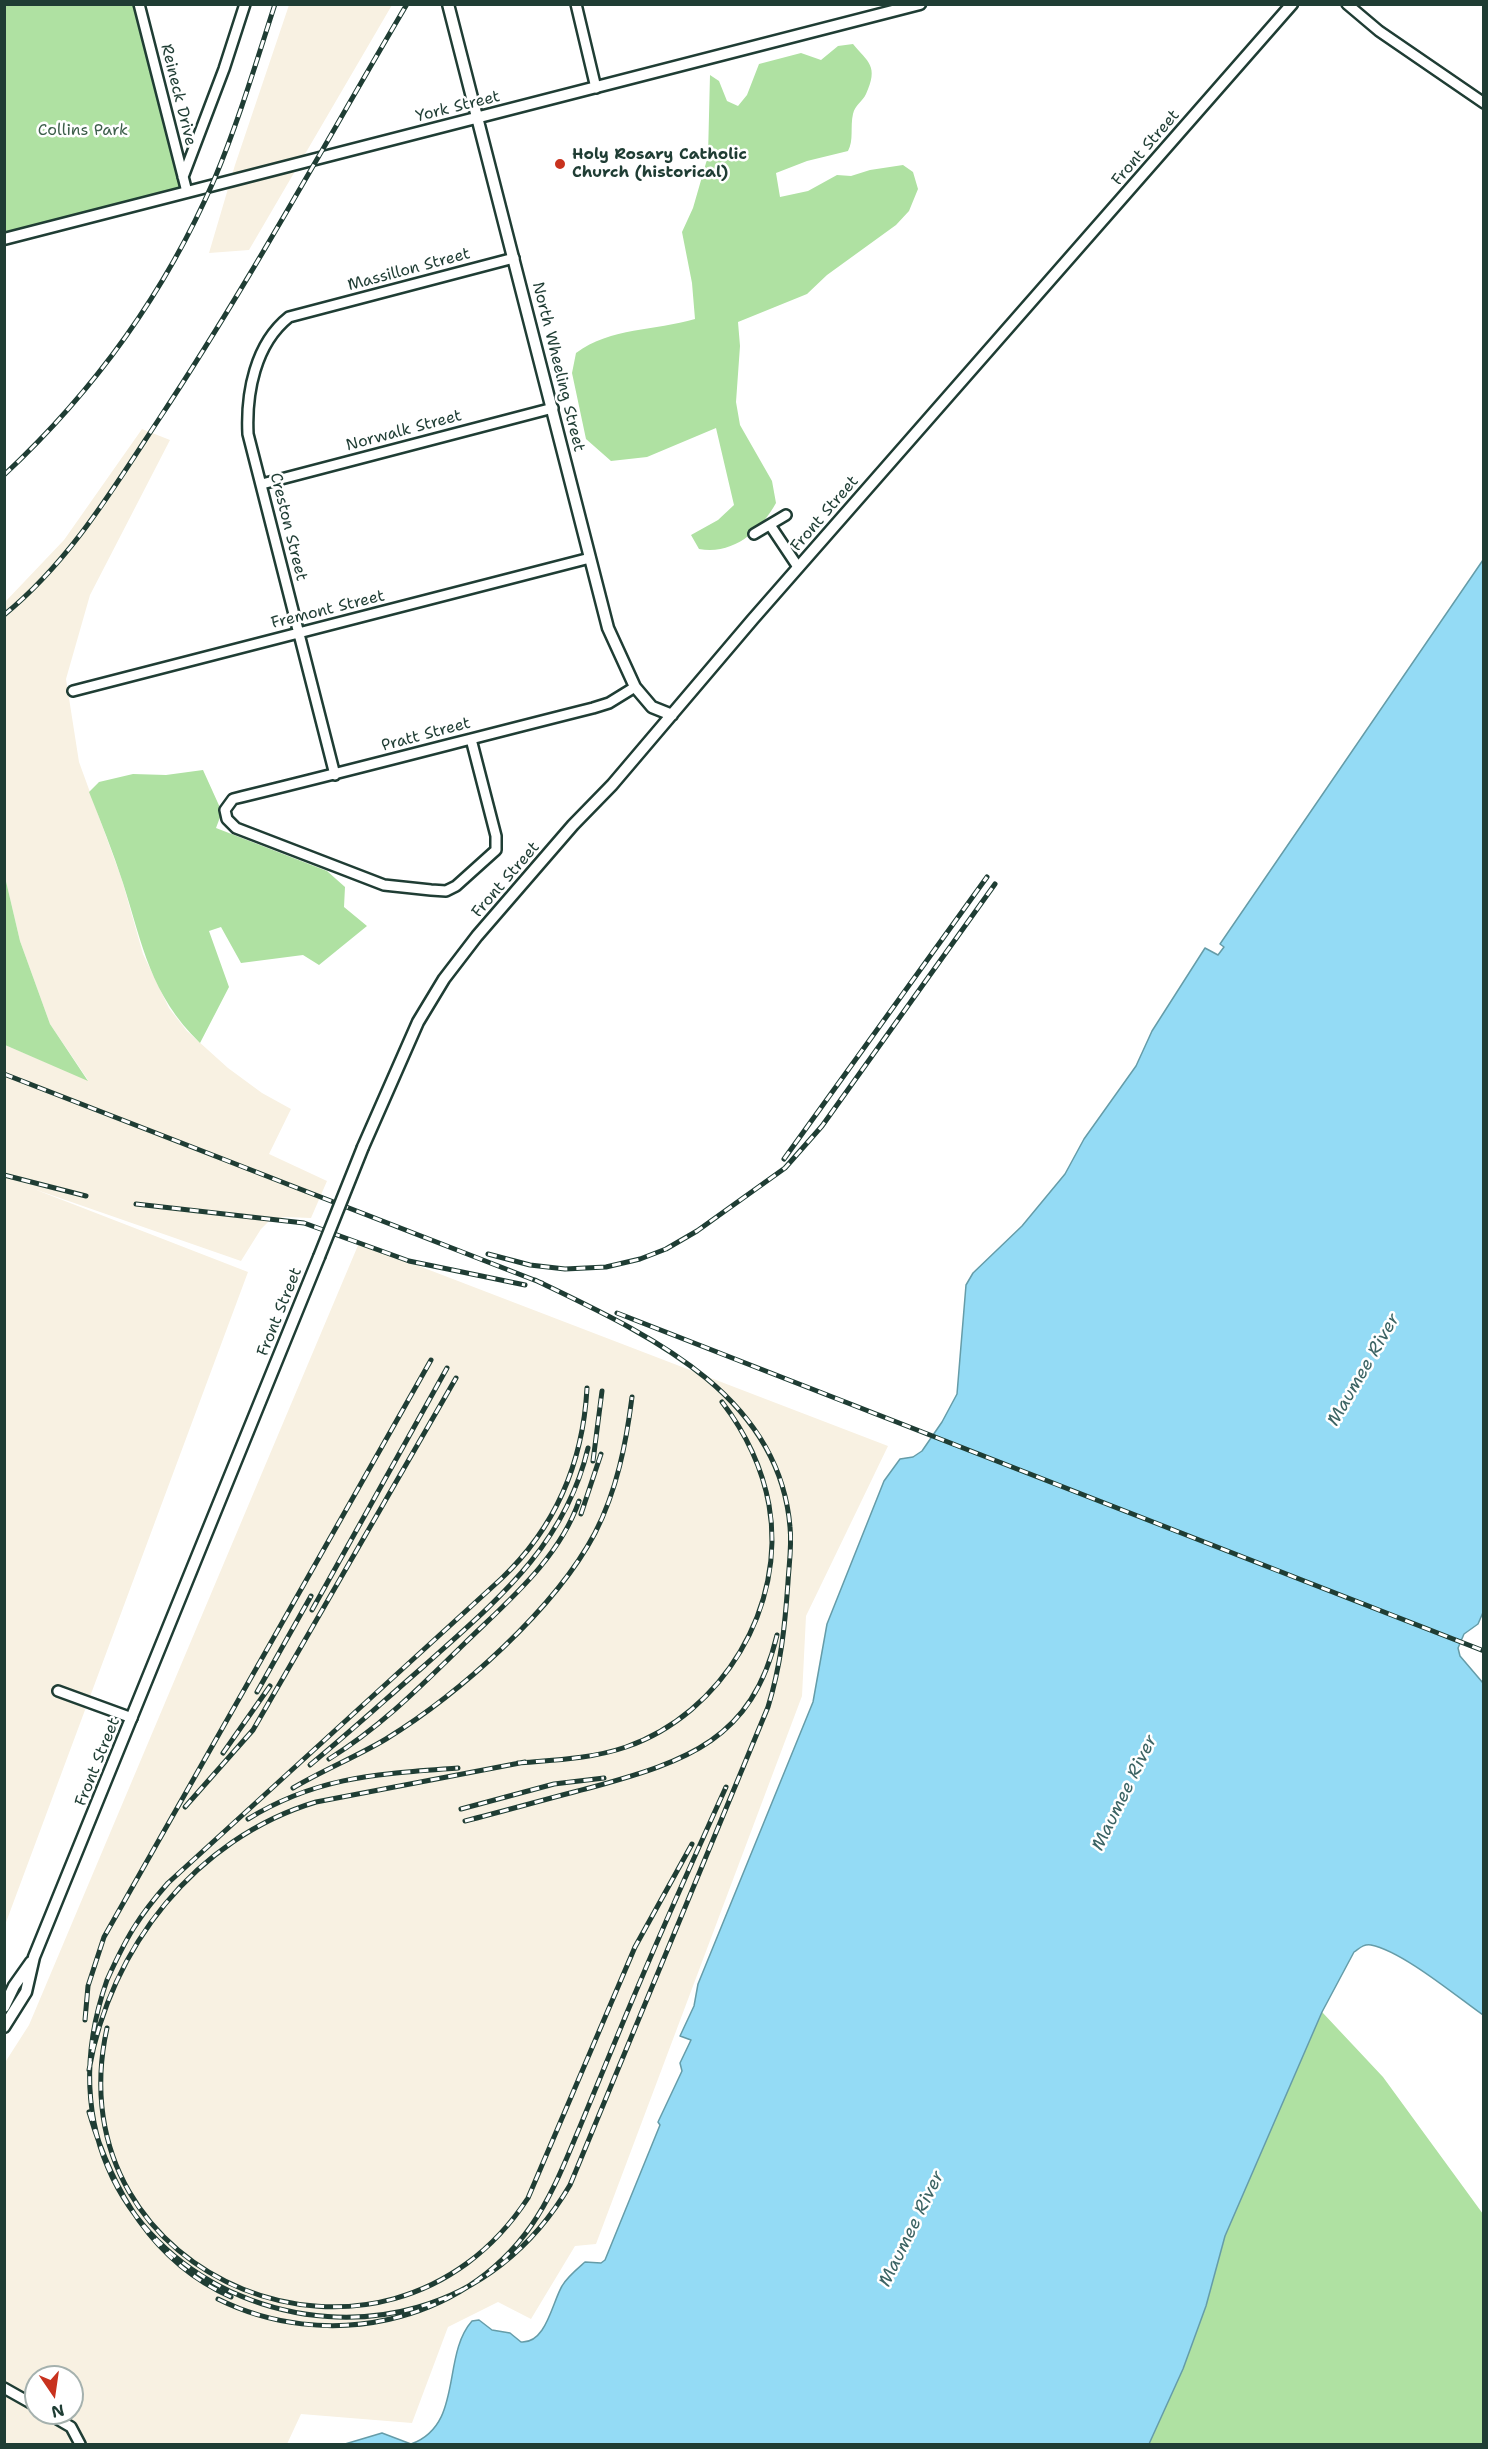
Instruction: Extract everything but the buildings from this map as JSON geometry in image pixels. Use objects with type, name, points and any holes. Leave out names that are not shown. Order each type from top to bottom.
[{"type":"street","name":"Reineck Drive","points":[[139,4],[187,192]]},
{"type":"street","points":[[183,177],[224,69],[245,4]]},
{"type":"street","name":"North Wheeling Street","points":[[448,4],[608,628],[635,687],[652,707],[672,715]]},
{"type":"street","points":[[576,4],[596,88]]},
{"type":"street","name":"York Street","points":[[4,239],[596,88],[892,8],[920,4]]},
{"type":"street","name":"Front Street","points":[[4,2027],[26,1992],[34,1957],[363,1147],[406,1046],[444,980],[477,936],[1292,4]]},
{"type":"street","points":[[1347,4],[1378,31],[1484,104]]},
{"type":"street","name":"Massillon Street","points":[[310,311],[514,258]]},
{"type":"street","name":"Creston Street","points":[[310,311],[289,317],[270,335],[250,386],[248,434],[335,774]]},
{"type":"street","name":"Norwalk Street","points":[[262,484],[553,408]]},
{"type":"street","points":[[754,534],[786,515]]},
{"type":"street","points":[[770,525],[798,567]]},
{"type":"street","name":"Fremont Street","points":[[73,691],[590,558]]},
{"type":"street","name":"Pratt Street","points":[[471,739],[496,836],[495,850],[456,886],[446,891],[384,885],[236,828],[227,819],[225,810],[232,799],[609,703],[635,687]]},
{"type":"street","points":[[58,1691],[132,1718]]},
{"type":"street","name":"Front Street","points":[[4,2007],[14,1986],[34,1957]]},
{"type":"street","points":[[4,2388],[24,2399]]},
{"type":"street","points":[[68,2425],[79,2441]]},
{"type":"shaded area","points":[[289,5],[392,5],[249,250],[209,253],[235,165]]},
{"type":"shaded area","points":[[142,429],[170,440],[90,595],[66,679],[79,762],[122,880],[143,954],[169,1008],[187,1031],[228,1068],[262,1093],[291,1109],[269,1154],[327,1181],[311,1218],[285,1217],[270,1220],[261,1229],[241,1261],[34,1189],[248,1272],[5,1925],[5,1045],[88,1080],[50,1024],[20,941],[5,877],[5,602],[64,540]]},
{"type":"shaded area","points":[[359,1243],[888,1446],[806,1616],[802,1696],[596,2244],[575,2246],[531,2319],[498,2302],[448,2327],[412,2423],[301,2414],[287,2444],[5,2444],[4,2064],[29,2025]]},
{"type":"green space","name":"Collins Park","points":[[4,5],[133,5],[180,187],[5,232]]},
{"type":"green space","points":[[853,44],[870,65],[872,77],[866,94],[853,114],[848,151],[807,161],[776,173],[780,197],[808,191],[837,175],[851,176],[870,170],[903,165],[913,172],[918,189],[909,211],[896,225],[827,275],[807,294],[738,322],[740,346],[736,402],[740,425],[772,481],[776,503],[762,523],[745,539],[724,548],[699,549],[691,535],[718,520],[734,505],[716,428],[647,457],[611,461],[586,439],[572,373],[576,353],[604,338],[618,334],[695,319],[692,283],[682,232],[693,208],[708,156],[710,75],[719,81],[727,101],[738,106],[747,95],[759,64],[801,53],[821,60],[838,46]]},
{"type":"green space","points":[[203,770],[222,812],[216,828],[327,871],[345,887],[344,907],[367,926],[319,965],[303,955],[241,963],[221,927],[209,931],[229,987],[200,1043],[183,1025],[170,1006],[150,968],[119,871],[89,792],[99,782],[133,774],[166,775]]},
{"type":"green space","points":[[5,877],[20,941],[50,1024],[88,1081],[5,1045]]},
{"type":"green space","points":[[1322,2012],[1383,2077],[1483,2214],[1483,2444],[1149,2444],[1206,2306],[1225,2236]]},
{"type":"water","name":"Maumee River","points":[[1483,560],[1484,1610],[1478,1624],[1464,1634],[1458,1648],[1460,1656],[1483,1683],[1483,2015],[1413,1965],[1384,1949],[1371,1945],[1354,1952],[1322,2012],[1225,2236],[1206,2306],[1183,2369],[1149,2444],[411,2444],[428,2435],[439,2422],[450,2388],[457,2352],[472,2321],[479,2320],[492,2330],[510,2333],[521,2342],[530,2341],[542,2330],[569,2276],[585,2262],[601,2263],[605,2260],[660,2125],[658,2122],[682,2071],[680,2063],[691,2040],[680,2036],[694,2006],[698,1984],[813,1702],[827,1624],[884,1481],[900,1459],[913,1457],[922,1451],[942,1422],[957,1394],[966,1285],[973,1273],[1022,1226],[1065,1174],[1084,1139],[1136,1066],[1152,1031],[1205,948],[1218,955],[1224,947],[1220,944]]},
{"type":"water","points":[[382,2433],[411,2444],[345,2444]]},
{"type":"railway","points":[[4,475],[37,443],[97,375],[150,301],[173,262],[195,222],[223,158],[275,4]]},
{"type":"railway","points":[[4,615],[28,594],[70,548],[125,472],[224,317],[407,4]]},
{"type":"railway","points":[[784,1159],[987,877]]},
{"type":"railway","points":[[488,1254],[530,1265],[565,1269],[606,1267],[640,1259],[666,1249],[697,1231],[785,1168],[822,1126],[995,884]]},
{"type":"railway","points":[[4,1074],[542,1283]]},
{"type":"railway","points":[[4,1175],[86,1196]]},
{"type":"railway","points":[[136,1204],[304,1223],[409,1261],[525,1285]]},
{"type":"railway","points":[[535,1280],[618,1321],[660,1345],[698,1372],[733,1403],[761,1438],[780,1479],[791,1534],[784,1629],[768,1707],[570,2185],[502,2264],[418,2307],[328,2317],[241,2296],[166,2249],[113,2178],[90,2087],[107,1980],[133,1928],[168,1883],[501,1579],[520,1559],[537,1538],[551,1515],[573,1467],[580,1442],[587,1388]]},
{"type":"railway","points":[[617,1313],[1484,1651]]},
{"type":"railway","points":[[85,2020],[88,1986],[104,1937],[431,1360]]},
{"type":"railway","points":[[312,1610],[447,1368]]},
{"type":"railway","points":[[185,1807],[253,1730],[456,1378]]},
{"type":"railway","points":[[593,1461],[602,1391]]},
{"type":"railway","points":[[293,1788],[386,1739],[444,1699],[503,1648],[531,1620],[578,1562],[603,1517],[615,1483],[627,1432],[632,1397]]},
{"type":"railway","points":[[518,1763],[599,1754],[626,1747],[660,1731],[691,1709],[718,1683],[740,1652],[757,1617],[768,1581],[772,1543],[769,1505],[762,1477],[745,1438],[722,1402]]},
{"type":"railway","points":[[310,1765],[476,1619],[524,1570],[545,1543],[563,1514],[577,1483],[588,1448]]},
{"type":"railway","points":[[581,1514],[601,1454]]},
{"type":"railway","points":[[329,1759],[400,1705],[515,1595],[559,1542],[579,1501]]},
{"type":"railway","points":[[257,1692],[311,1596]]},
{"type":"railway","points":[[465,1821],[658,1767],[711,1741],[733,1722],[751,1699],[766,1671],[777,1635]]},
{"type":"railway","points":[[223,1753],[270,1686]]},
{"type":"railway","points":[[89,2070],[100,2025],[116,1982],[138,1941],[165,1904],[197,1870],[233,1842],[273,1819],[316,1802],[525,1762]]},
{"type":"railway","points":[[248,1819],[299,1794],[324,1786],[375,1775],[458,1768]]},
{"type":"railway","points":[[461,1809],[554,1784],[604,1778]]},
{"type":"railway","points":[[218,2299],[259,2315],[302,2324],[345,2325],[388,2320],[430,2307],[468,2287],[502,2260],[531,2226],[558,2179],[650,1957],[726,1787]]},
{"type":"railway","points":[[107,2028],[103,2117],[129,2192],[178,2250],[243,2289],[318,2306],[394,2299],[467,2263],[528,2198],[635,1947],[692,1844]]},
{"type":"railway","points":[[89,2112],[110,2169],[139,2221],[157,2244],[179,2264],[203,2282],[231,2297]]},
{"type":"place","name":"Holy Rosary Catholic Church (historical)","points":[[560,164]]}]
